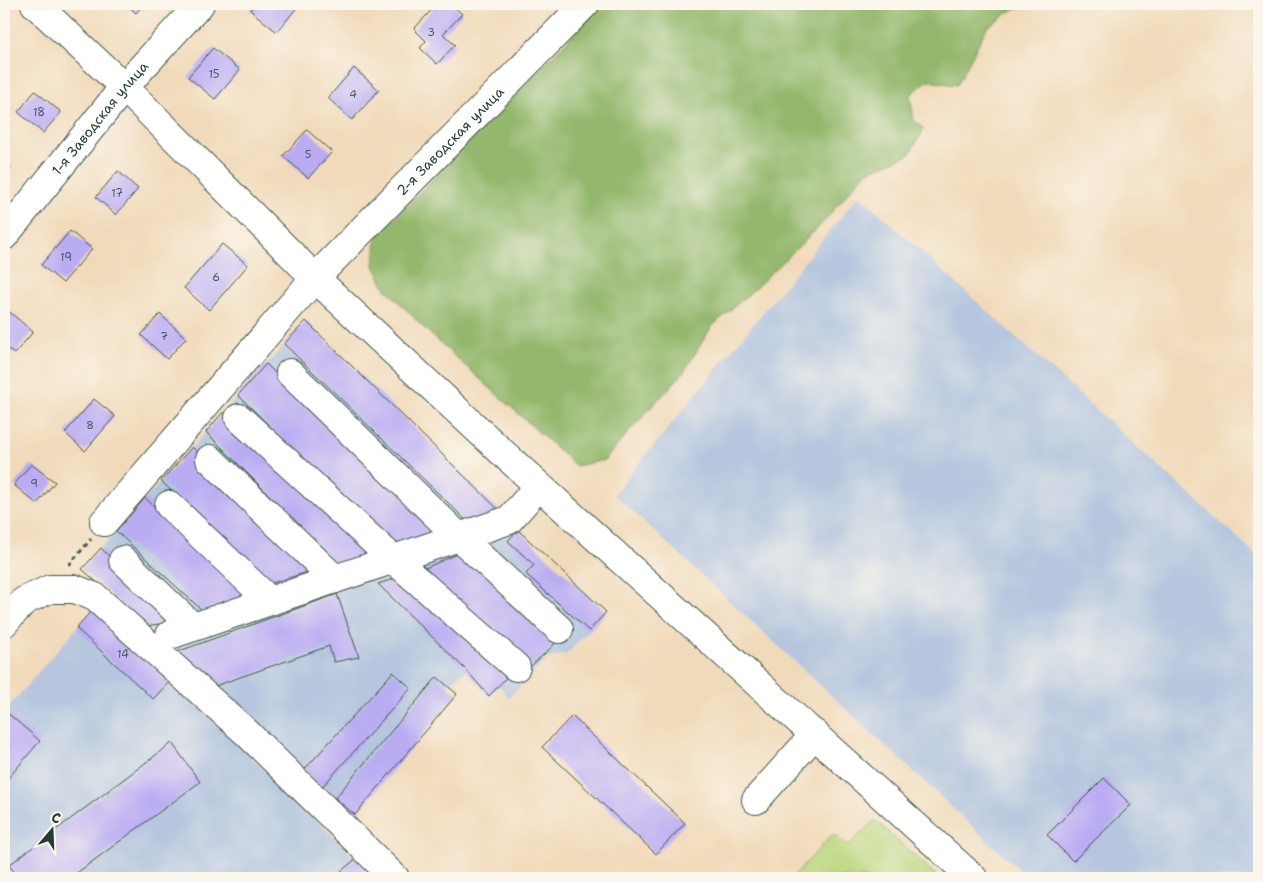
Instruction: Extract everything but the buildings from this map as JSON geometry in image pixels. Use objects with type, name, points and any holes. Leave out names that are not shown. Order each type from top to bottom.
[{"type":"street","points":[[35,4],[124,87],[315,278],[539,486],[973,878]]},
{"type":"street","name":"1-я Заводская улица","points":[[4,236],[124,87],[200,4]]},
{"type":"street","name":"2-я Заводская улица","points":[[104,522],[315,278],[584,4]]},
{"type":"street","points":[[290,373],[459,537],[559,629]]},
{"type":"street","points":[[239,418],[516,667]]},
{"type":"street","points":[[210,459],[335,579]]},
{"type":"street","points":[[123,560],[182,631],[509,520],[539,486]]},
{"type":"street","points":[[169,505],[270,601]]},
{"type":"street","points":[[4,624],[24,601],[50,589],[75,588],[96,597],[246,732],[395,878]]},
{"type":"street","points":[[756,800],[815,734]]},
{"type":"path","points":[[50,589],[104,522]]},
{"type":"shaded area","points":[[859,195],[1259,557],[1259,878],[1028,878],[614,494]]},
{"type":"shaded area","points":[[306,321],[518,530],[606,612],[567,654],[548,658],[509,698],[499,685],[489,696],[466,670],[447,685],[457,694],[355,815],[82,569]]},
{"type":"shaded area","points":[[93,609],[171,680],[377,878],[4,878],[4,712]]},
{"type":"green space","points":[[603,4],[1037,4],[1014,9],[987,27],[957,85],[927,81],[910,95],[914,120],[924,129],[909,155],[866,172],[817,229],[750,293],[712,326],[683,373],[605,460],[576,466],[425,329],[386,289],[374,266],[376,237]]},
{"type":"green space","points":[[875,820],[939,878],[792,878],[833,834],[848,846]]}]
